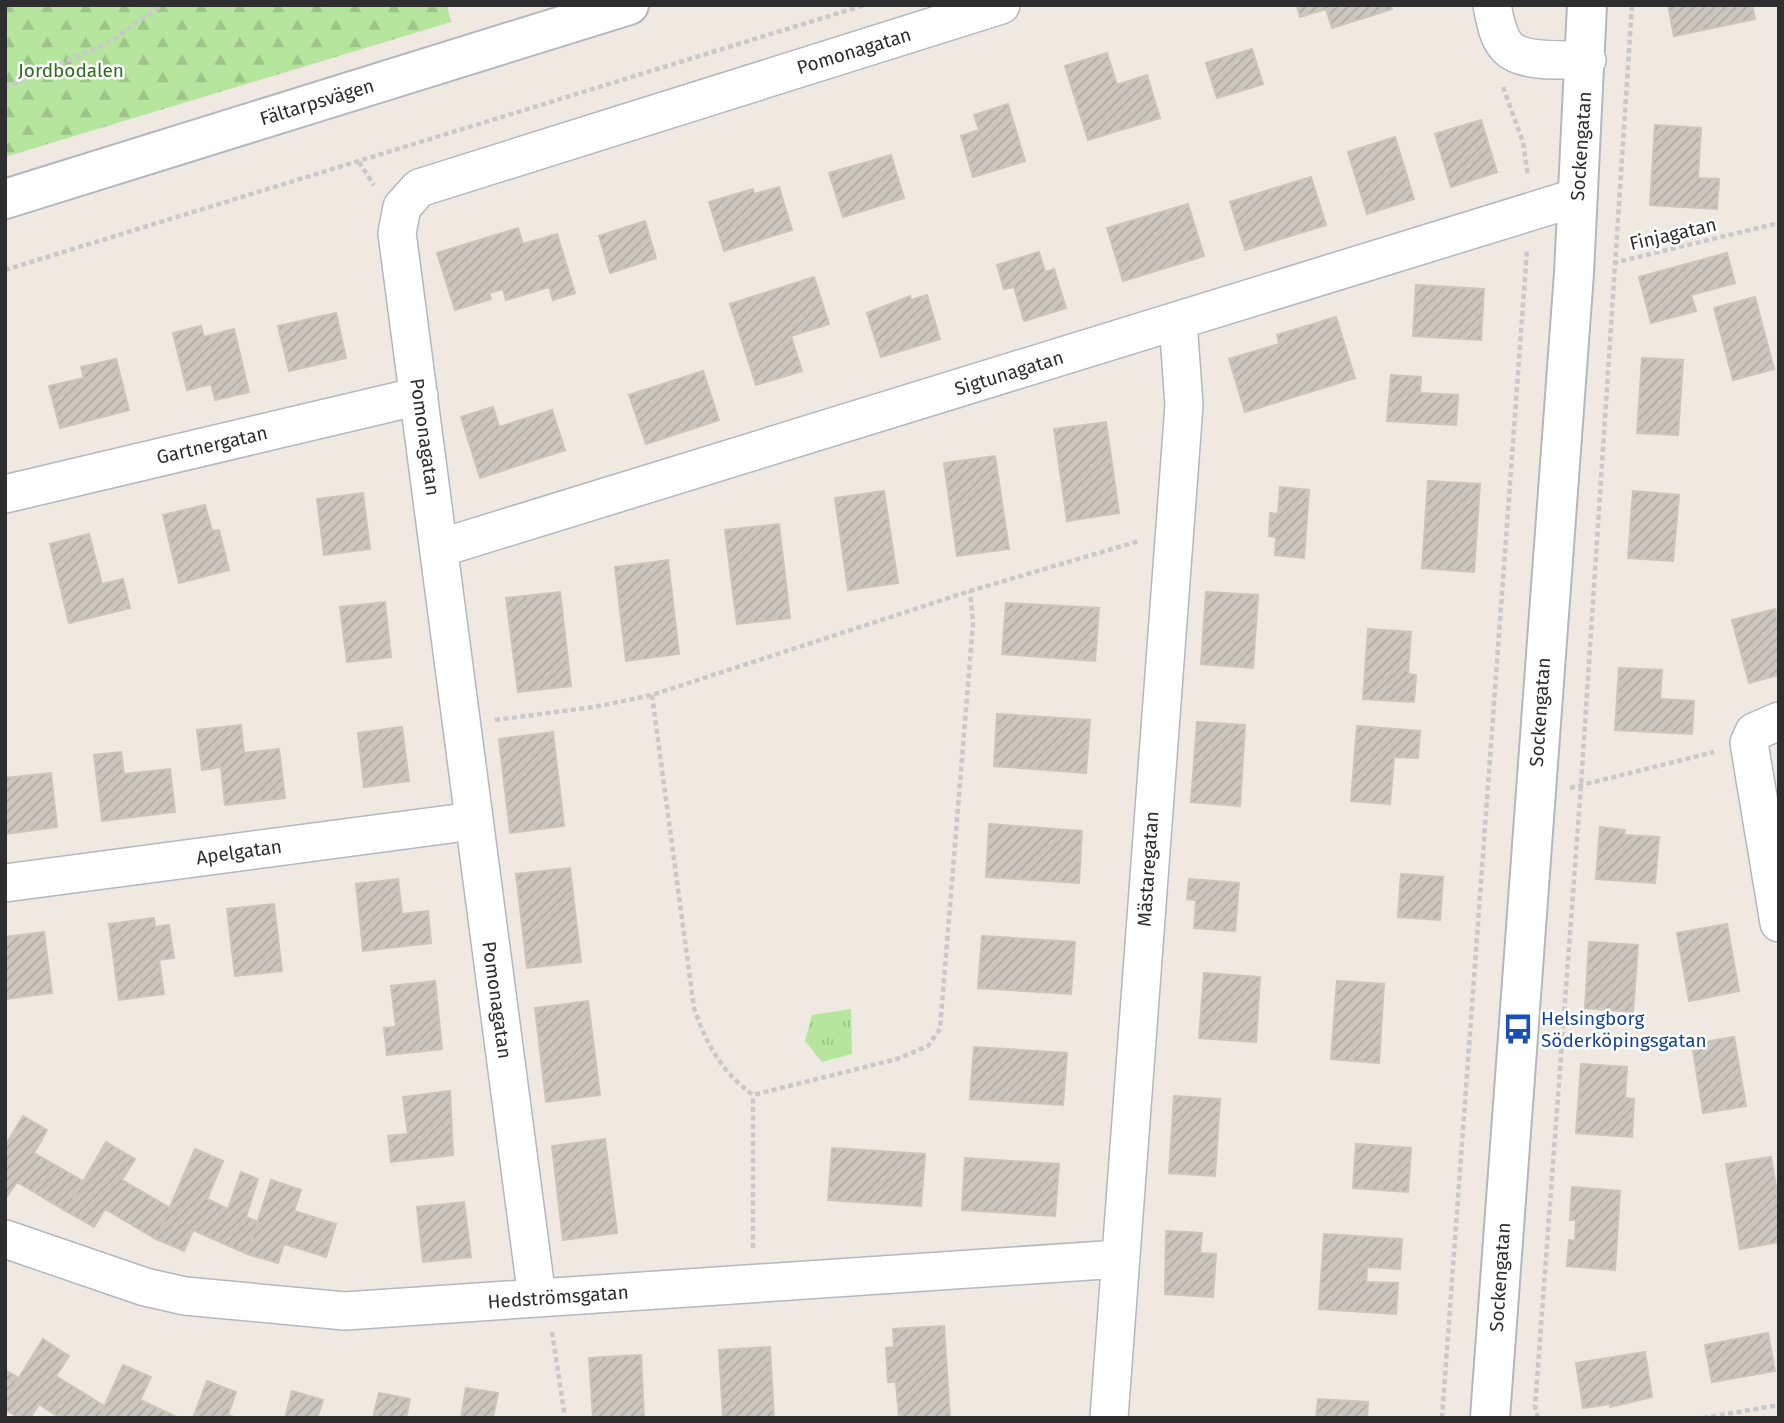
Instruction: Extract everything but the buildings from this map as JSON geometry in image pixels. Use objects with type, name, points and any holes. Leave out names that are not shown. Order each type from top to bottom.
[{"type":"street","name":"Fältarpsvägen","points":[[5,199],[629,5]]},
{"type":"street","name":"Pomonagatan","points":[[537,1298],[397,233],[402,207],[419,188],[1001,5]]},
{"type":"street","points":[[1492,5],[1502,40],[1508,49],[1520,54],[1587,60]]},
{"type":"street","name":"Sockengatan","points":[[1490,1418],[1574,273],[1587,60],[1587,5]]},
{"type":"street","name":"Sigtunagatan","points":[[440,548],[1578,197]]},
{"type":"street","name":"Mästaregatan","points":[[1109,1418],[1184,405],[1178,321]]},
{"type":"street","name":"Gartnergatan","points":[[5,494],[419,396]]},
{"type":"street","points":[[1779,721],[1754,732],[1749,743],[1779,923]]},
{"type":"street","name":"Apelgatan","points":[[5,883],[473,821]]},
{"type":"street","name":"Hedströmsgatan","points":[[5,1239],[145,1287],[226,1301],[302,1309],[384,1311],[537,1298],[1119,1259]]},
{"type":"path","points":[[5,88],[106,44],[162,5]]},
{"type":"path","points":[[5,270],[865,5]]},
{"type":"path","points":[[1538,1418],[1535,1408],[1581,785],[1632,5]]},
{"type":"path","points":[[1442,1418],[1528,235],[1534,210],[1522,142],[1497,71],[1496,55],[1502,40]]},
{"type":"path","name":"Finjagatan","points":[[1574,273],[1779,223]]},
{"type":"path","points":[[461,725],[652,695],[970,591],[1174,530]]},
{"type":"path","points":[[753,1095],[897,1059],[928,1046],[940,1029],[973,623],[970,591]]},
{"type":"path","points":[[652,695],[694,1008],[706,1044],[734,1081],[753,1095]]},
{"type":"path","points":[[1534,798],[1749,743]]},
{"type":"path","points":[[753,1095],[753,1284]]},
{"type":"path","points":[[537,1298],[550,1319],[565,1418]]},
{"type":"path","points":[[1703,1418],[1779,1405]]},
{"type":"green space","name":"Jordbodalen","points":[[5,5],[447,5],[451,22],[5,157]]},
{"type":"green space","points":[[851,1009],[852,1054],[822,1062],[805,1041],[812,1015]]},
{"type":"place","name":"Helsingborg Söderköpingsgatan","points":[[1518,1029]]}]
